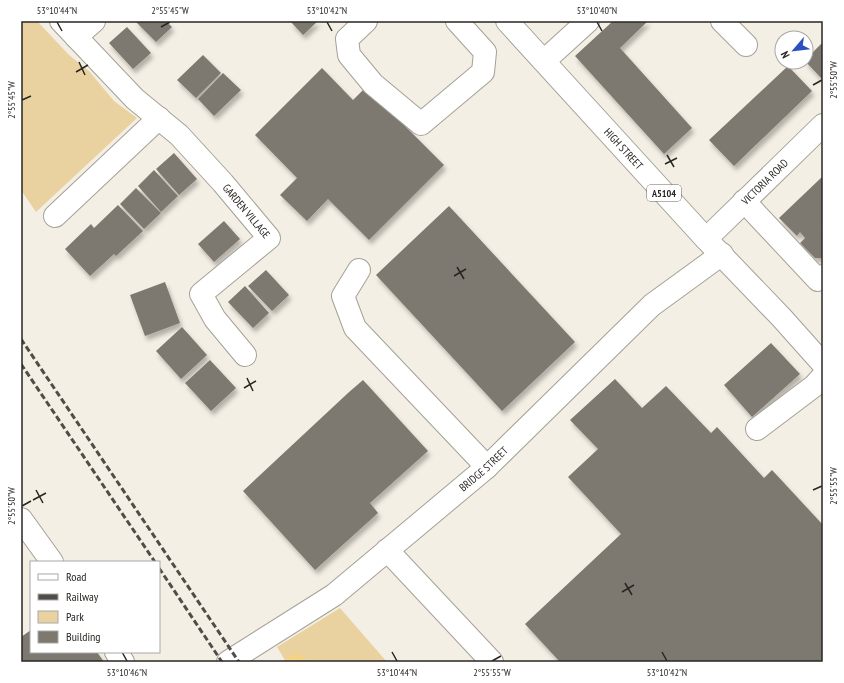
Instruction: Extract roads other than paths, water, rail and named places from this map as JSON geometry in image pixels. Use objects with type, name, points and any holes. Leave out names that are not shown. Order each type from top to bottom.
[{"type":"street","name":"GARDEN VILLAGE","points":[[61,21],[135,99],[179,135],[224,183],[269,238],[200,294],[215,319],[245,355]]},
{"type":"street","points":[[76,38],[94,21]]},
{"type":"street","points":[[366,21],[347,39],[349,55],[373,84],[421,124],[483,72],[485,52],[457,21]]},
{"type":"street","name":"HIGH STREET","points":[[507,21],[706,238],[781,316],[823,364]]},
{"type":"street","points":[[544,62],[588,21]]},
{"type":"street","points":[[722,21],[746,45]]},
{"type":"street","points":[[55,216],[159,118]]},
{"type":"street","name":"VICTORIA ROAD","points":[[706,238],[823,125]]},
{"type":"street","points":[[744,201],[818,280],[823,276]]},
{"type":"street","name":"BRIDGE STREET","points":[[228,662],[334,595],[487,467],[652,305],[722,254]]},
{"type":"street","points":[[359,270],[343,296],[355,328],[487,467]]},
{"type":"street","points":[[757,429],[814,386],[823,376]]},
{"type":"street","points":[[21,518],[51,561]]},
{"type":"street","points":[[387,550],[492,662]]},
{"type":"street","points":[[117,653],[123,662]]},
{"type":"railway","points":[[21,339],[239,662]]},
{"type":"railway","points":[[21,364],[154,561]]},
{"type":"railway","points":[[160,569],[222,662]]}]
